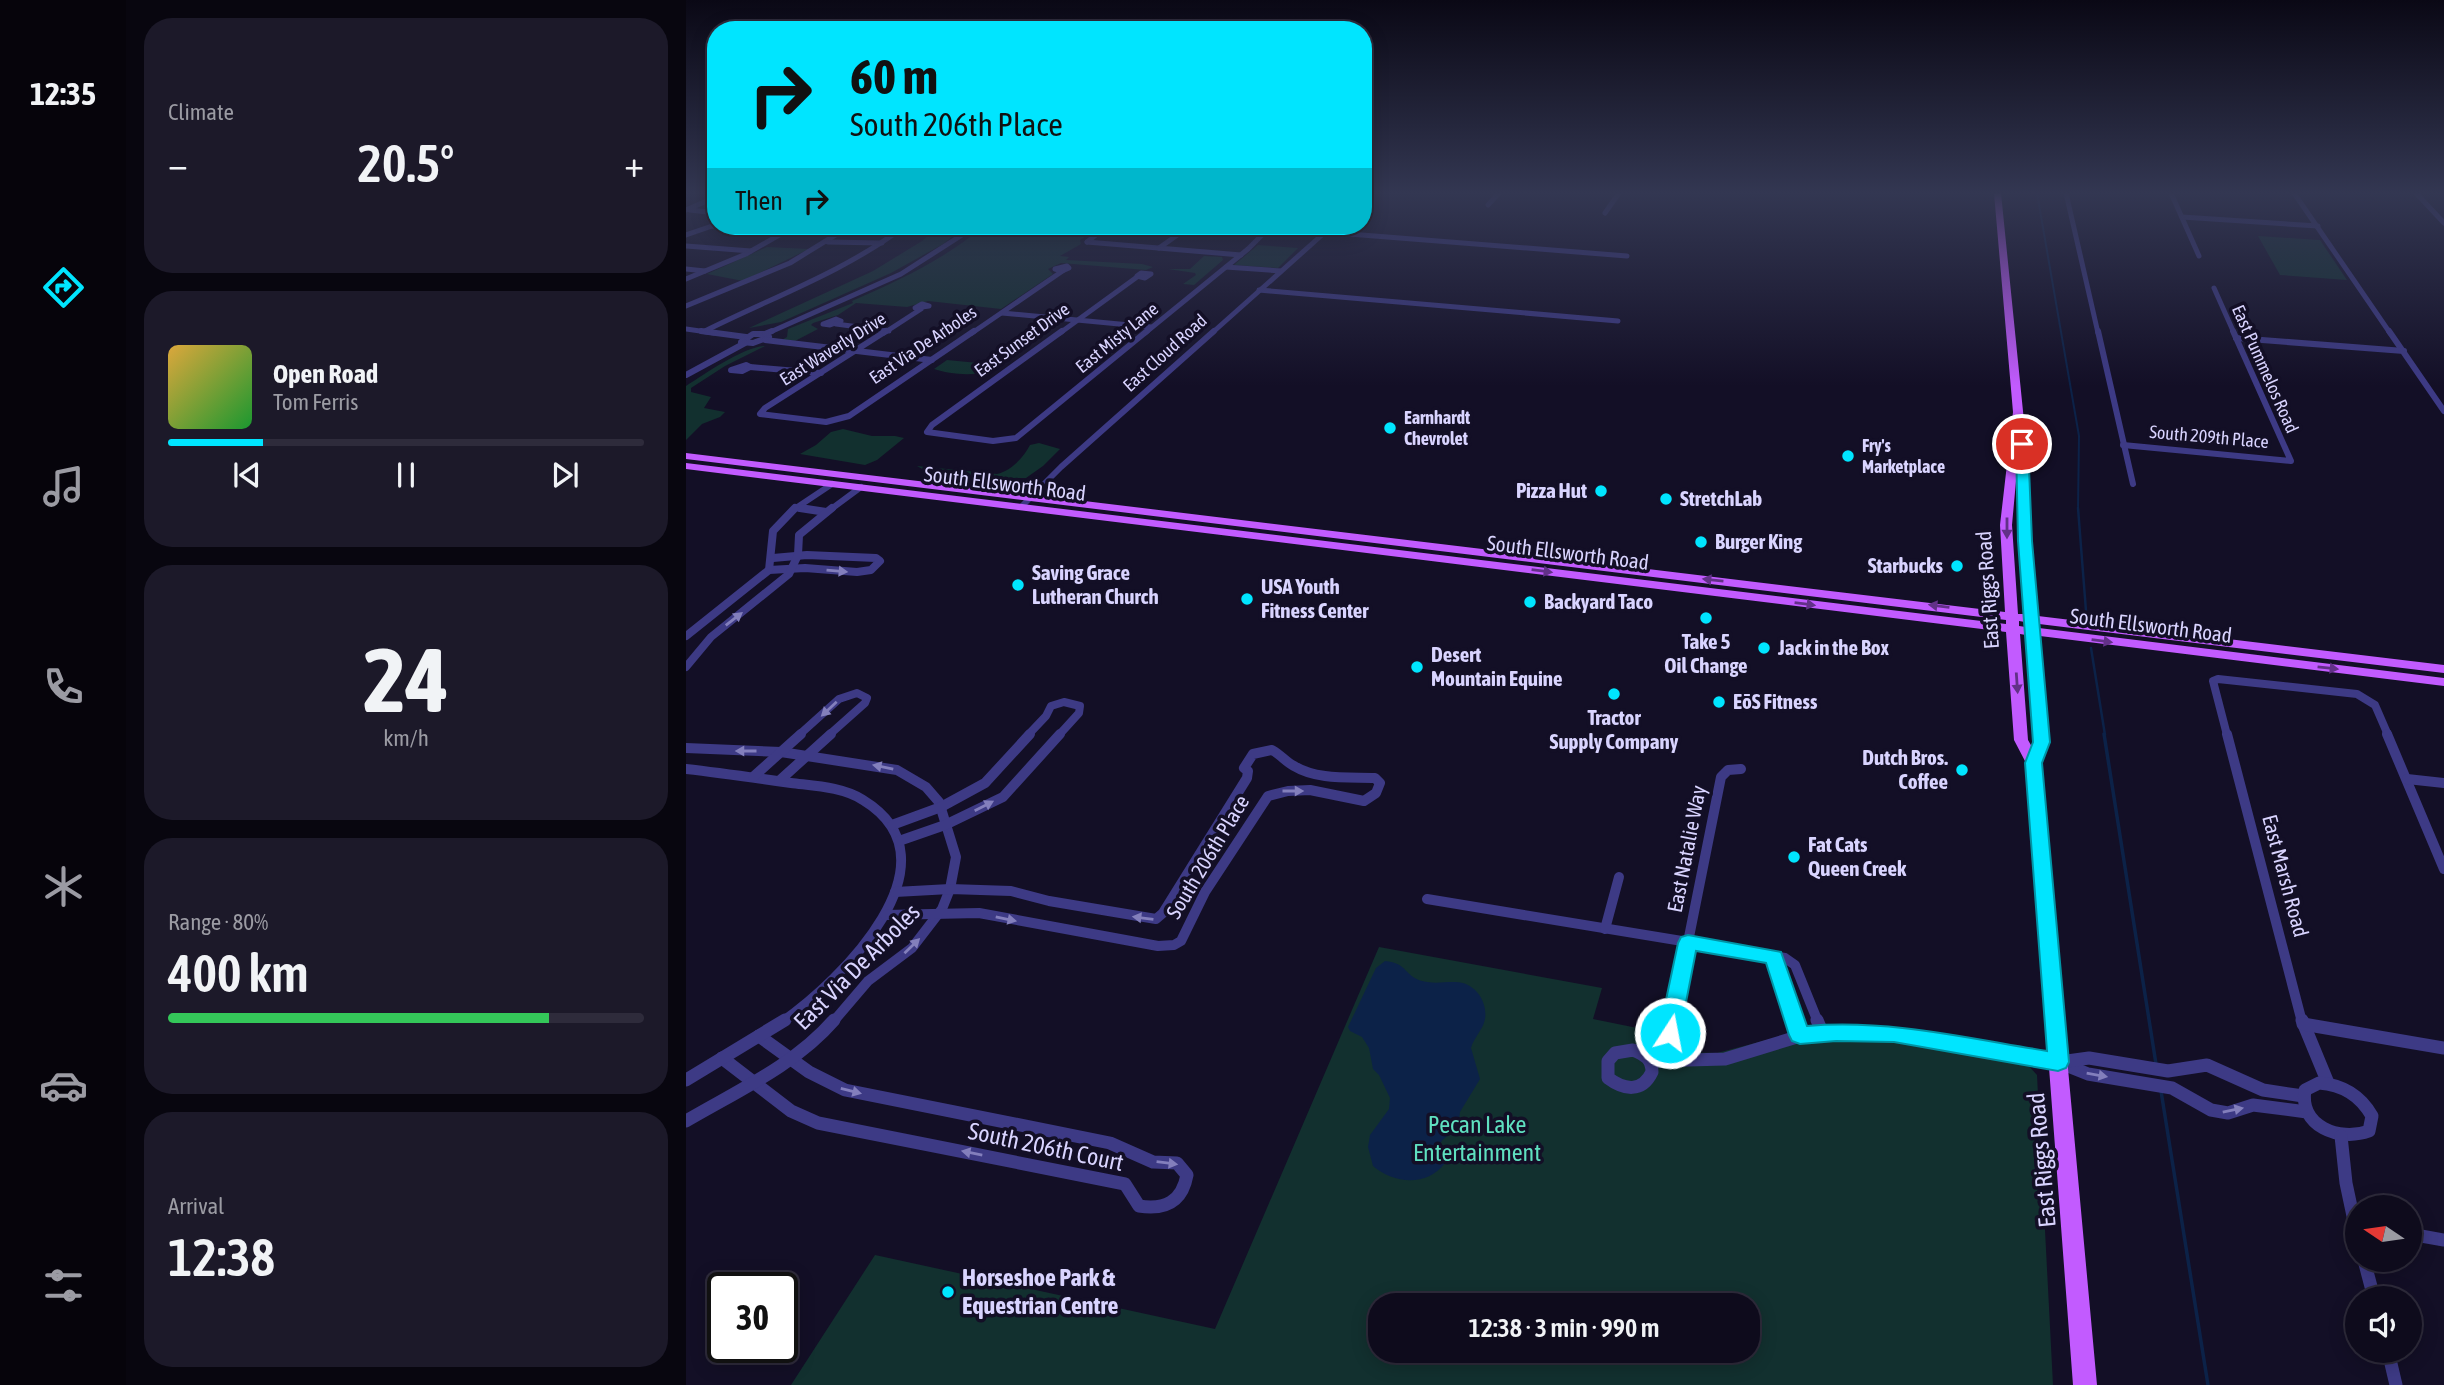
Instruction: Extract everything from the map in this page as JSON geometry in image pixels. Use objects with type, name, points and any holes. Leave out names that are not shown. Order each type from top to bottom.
[{"type":"main road","name":"East Riggs Road","points":[[2003,258],[2018,412],[2042,742],[2034,763]]},
{"type":"main road","name":"East Riggs Road","points":[[2018,412],[2006,525],[2021,740],[2034,763],[2085,1385]]},
{"type":"main road","name":"South Ellsworth Road","points":[[686,456],[894,481],[1025,502]]},
{"type":"main road","name":"South Ellsworth Road","points":[[686,466],[832,484],[1025,502],[1288,534],[2034,633],[2444,681]]},
{"type":"main road","points":[[832,484],[843,481],[894,481]]},
{"type":"main road","name":"South Ellsworth Road","points":[[1496,560],[2031,617],[2444,669]]},
{"type":"street","points":[[686,279],[737,258]]},
{"type":"street","points":[[686,306],[798,258]]},
{"type":"street","points":[[705,331],[836,271],[858,258]]},
{"type":"street","points":[[686,375],[746,340],[765,337],[893,278],[930,258]]},
{"type":"street","name":"East Misty Lane","points":[[1009,440],[1020,434],[1238,258]]},
{"type":"street","name":"East Cloud Road","points":[[1025,502],[1296,258]]},
{"type":"street","points":[[2081,258],[2133,484]]},
{"type":"street","points":[[2340,258],[2444,411]]},
{"type":"street","points":[[1226,267],[1281,271]]},
{"type":"street","points":[[686,269],[707,271]]},
{"type":"street","name":"East Via De Arboles","points":[[760,414],[833,422],[849,416],[1064,270]]},
{"type":"street","name":"East Sunset Drive","points":[[1009,440],[979,440],[927,432],[932,425],[1137,277]]},
{"type":"street","name":"East Pummelos Road","points":[[2214,288],[2291,461]]},
{"type":"street","points":[[1259,290],[1618,321]]},
{"type":"street","name":"East Waverly Drive","points":[[760,414],[921,309]]},
{"type":"street","points":[[1002,313],[1152,327]]},
{"type":"street","points":[[836,324],[889,331]]},
{"type":"street","points":[[686,329],[746,340]]},
{"type":"street","points":[[765,337],[855,352],[932,360]]},
{"type":"street","points":[[2236,338],[2404,351]]},
{"type":"street","points":[[750,367],[821,373]]},
{"type":"street","name":"South 209th Place","points":[[2123,444],[2291,461]]},
{"type":"street","points":[[686,636],[769,570],[773,558],[771,538],[775,526],[832,484]]},
{"type":"street","points":[[686,667],[711,637],[782,581],[792,569],[798,555],[799,535],[861,487]]},
{"type":"street","points":[[798,508],[826,512]]},
{"type":"street","points":[[769,570],[857,572],[871,570],[880,561],[868,558],[798,555],[773,558]]},
{"type":"street","name":"East Marsh Road","points":[[2328,1083],[2303,1024],[2212,684],[2218,679],[2357,694],[2367,698],[2382,716],[2407,779]]},
{"type":"street","points":[[686,769],[753,777],[779,780],[865,703],[867,698],[857,693],[844,696],[753,777]]},
{"type":"street","points":[[892,825],[941,807],[991,779],[1051,706],[1064,702],[1080,706],[1079,713],[1009,792],[945,825],[899,841]]},
{"type":"street","points":[[686,748],[781,752],[897,770],[926,787],[941,807]]},
{"type":"street","name":"South 206th Place","points":[[939,914],[979,913],[1158,946],[1174,946],[1181,941],[1205,892],[1268,796],[1284,791],[1322,792],[1364,802],[1374,796],[1380,783],[1375,778],[1337,778],[1304,772],[1272,750],[1253,754],[1244,768],[1248,771],[1247,778],[1171,902],[1156,919],[1049,901],[1012,891],[950,889]]},
{"type":"street","name":"East Natalie Way","points":[[1670,1033],[1721,777],[1728,770],[1741,769]]},
{"type":"street","points":[[2444,783],[2407,779],[2444,869]]},
{"type":"street","name":"East Via De Arboles","points":[[686,1080],[806,1005],[829,985],[884,915],[895,892],[902,866],[899,841],[892,825],[874,807],[846,793],[779,780]]},
{"type":"street","name":"East Via De Arboles","points":[[686,1121],[792,1059],[815,1042],[868,981],[912,948],[939,914],[950,889],[956,858],[941,807]]},
{"type":"street","points":[[1605,929],[1619,877]]},
{"type":"street","points":[[895,892],[950,889]]},
{"type":"street","points":[[1427,898],[1785,958],[1795,965],[1822,1032]]},
{"type":"street","points":[[884,915],[939,914]]},
{"type":"street","points":[[1774,957],[1800,1035]]},
{"type":"street","points":[[1786,992],[1805,990]]},
{"type":"street","points":[[2303,1024],[2444,1048]]},
{"type":"street","points":[[1651,1060],[1725,1059],[1800,1035],[1822,1032],[1894,1034],[2058,1062],[2088,1074],[2172,1088],[2211,1110],[2228,1113],[2253,1105],[2307,1112]]},
{"type":"street","points":[[759,1035],[792,1059]]},
{"type":"street","points":[[723,1058],[754,1081]]},
{"type":"street","points":[[2058,1062],[2088,1058],[2168,1071],[2207,1065],[2263,1090],[2303,1096]]},
{"type":"street","name":"South 206th Court","points":[[754,1081],[806,1119],[1125,1184],[1139,1206],[1164,1207],[1174,1202],[1187,1185],[1188,1175],[1177,1163],[1153,1162],[1110,1143],[845,1090],[821,1080],[792,1059]]},
{"type":"street","points":[[2328,1083],[2339,1086],[2360,1098],[2372,1116],[2369,1131],[2352,1137],[2341,1136],[2321,1126],[2307,1112],[2303,1096],[2311,1085],[2328,1083]]},
{"type":"street","points":[[2341,1136],[2349,1195]]},
{"type":"street","points":[[2422,1236],[2444,1240]]},
{"type":"street","points":[[2391,1363],[2396,1385]]},
{"type":"green space","points":[[743,258],[791,258],[743,281],[707,274]]},
{"type":"green space","points":[[895,258],[919,258],[891,273],[781,322],[749,328],[873,271]]},
{"type":"green space","points":[[938,258],[1068,258],[1066,260],[1142,264],[1153,267],[1146,270],[1061,263],[1048,269],[1053,274],[1001,309],[928,301],[907,307],[856,303],[838,315],[813,323],[811,325],[818,329],[795,341],[782,340],[787,337],[788,329],[853,303],[852,301]]},
{"type":"green space","points":[[1202,258],[1222,258],[1223,260],[1194,285],[1183,284],[1196,275],[1195,273],[1168,269],[1190,269]]},
{"type":"green space","points":[[1243,258],[1288,258],[1278,268],[1234,265]]},
{"type":"green space","points":[[2270,258],[2332,258],[2347,280],[2280,275]]},
{"type":"green space","points":[[765,346],[725,366],[691,388],[691,392],[711,397],[704,408],[725,412],[720,417],[702,424],[686,440],[686,386],[735,356]]},
{"type":"green space","points":[[947,360],[999,365],[977,374],[950,373],[934,369]]},
{"type":"green space","points":[[843,429],[872,436],[904,438],[877,460],[865,465],[800,454],[831,432]]},
{"type":"green space","points":[[1039,443],[1060,449],[1026,478],[993,478],[924,470],[917,466],[997,474],[1013,466],[1030,445]]},
{"type":"green space","name":"Pecan Lake Entertainment","points":[[1379,947],[1602,988],[1593,1019],[1657,1032],[1653,1045],[1684,1052],[1717,1053],[1809,1029],[1854,1024],[1858,1039],[1906,1042],[2027,1064],[2037,1075],[2053,1385],[791,1385],[875,1255],[1215,1329]]},
{"type":"water","points":[[1385,961],[1398,964],[1422,981],[1468,985],[1478,993],[1484,1005],[1484,1023],[1471,1048],[1480,1079],[1460,1112],[1458,1129],[1441,1142],[1440,1150],[1445,1163],[1438,1171],[1420,1179],[1400,1179],[1373,1166],[1368,1147],[1370,1135],[1389,1109],[1390,1098],[1379,1075],[1373,1069],[1369,1048],[1362,1037],[1348,1027],[1376,968]]},
{"type":"waterway","points":[[2048,258],[2079,436],[2078,508]]},
{"type":"waterway","points":[[2078,508],[2086,611]]},
{"type":"waterway","points":[[2091,648],[2105,735]]},
{"type":"waterway","points":[[2104,734],[2156,1064]]},
{"type":"waterway","points":[[2161,1091],[2208,1385]]},
{"type":"place","name":"Earnhardt Chevrolet","points":[[1390,428]]},
{"type":"place","name":"Fry's Marketplace","points":[[1848,456]]},
{"type":"place","name":"Pizza Hut","points":[[1601,491]]},
{"type":"place","name":"StretchLab","points":[[1666,499]]},
{"type":"place","name":"Burger King","points":[[1701,542]]},
{"type":"place","name":"Starbucks","points":[[1957,566]]},
{"type":"place","name":"Saving Grace Lutheran Church","points":[[1018,585]]},
{"type":"place","name":"USA Youth Fitness Center","points":[[1247,599]]},
{"type":"place","name":"Backyard Taco","points":[[1530,602]]},
{"type":"place","name":"Take 5 Oil Change","points":[[1706,618]]},
{"type":"place","name":"Jack in the Box","points":[[1764,648]]},
{"type":"place","name":"Desert Mountain Equine","points":[[1417,667]]},
{"type":"place","name":"Tractor Supply Company","points":[[1614,694]]},
{"type":"place","name":"EōS Fitness","points":[[1719,702]]},
{"type":"place","name":"Dutch Bros. Coffee","points":[[1962,770]]},
{"type":"place","name":"Fat Cats Queen Creek","points":[[1794,857]]},
{"type":"place","name":"Horseshoe Park & Equestrian Centre","points":[[948,1292]]},
{"type":"route","points":[[1670,1033],[1688,943],[1774,957],[1800,1035],[1836,1032],[1894,1034],[2058,1062],[2034,763],[2042,742],[2025,541],[2022,444]]}]
